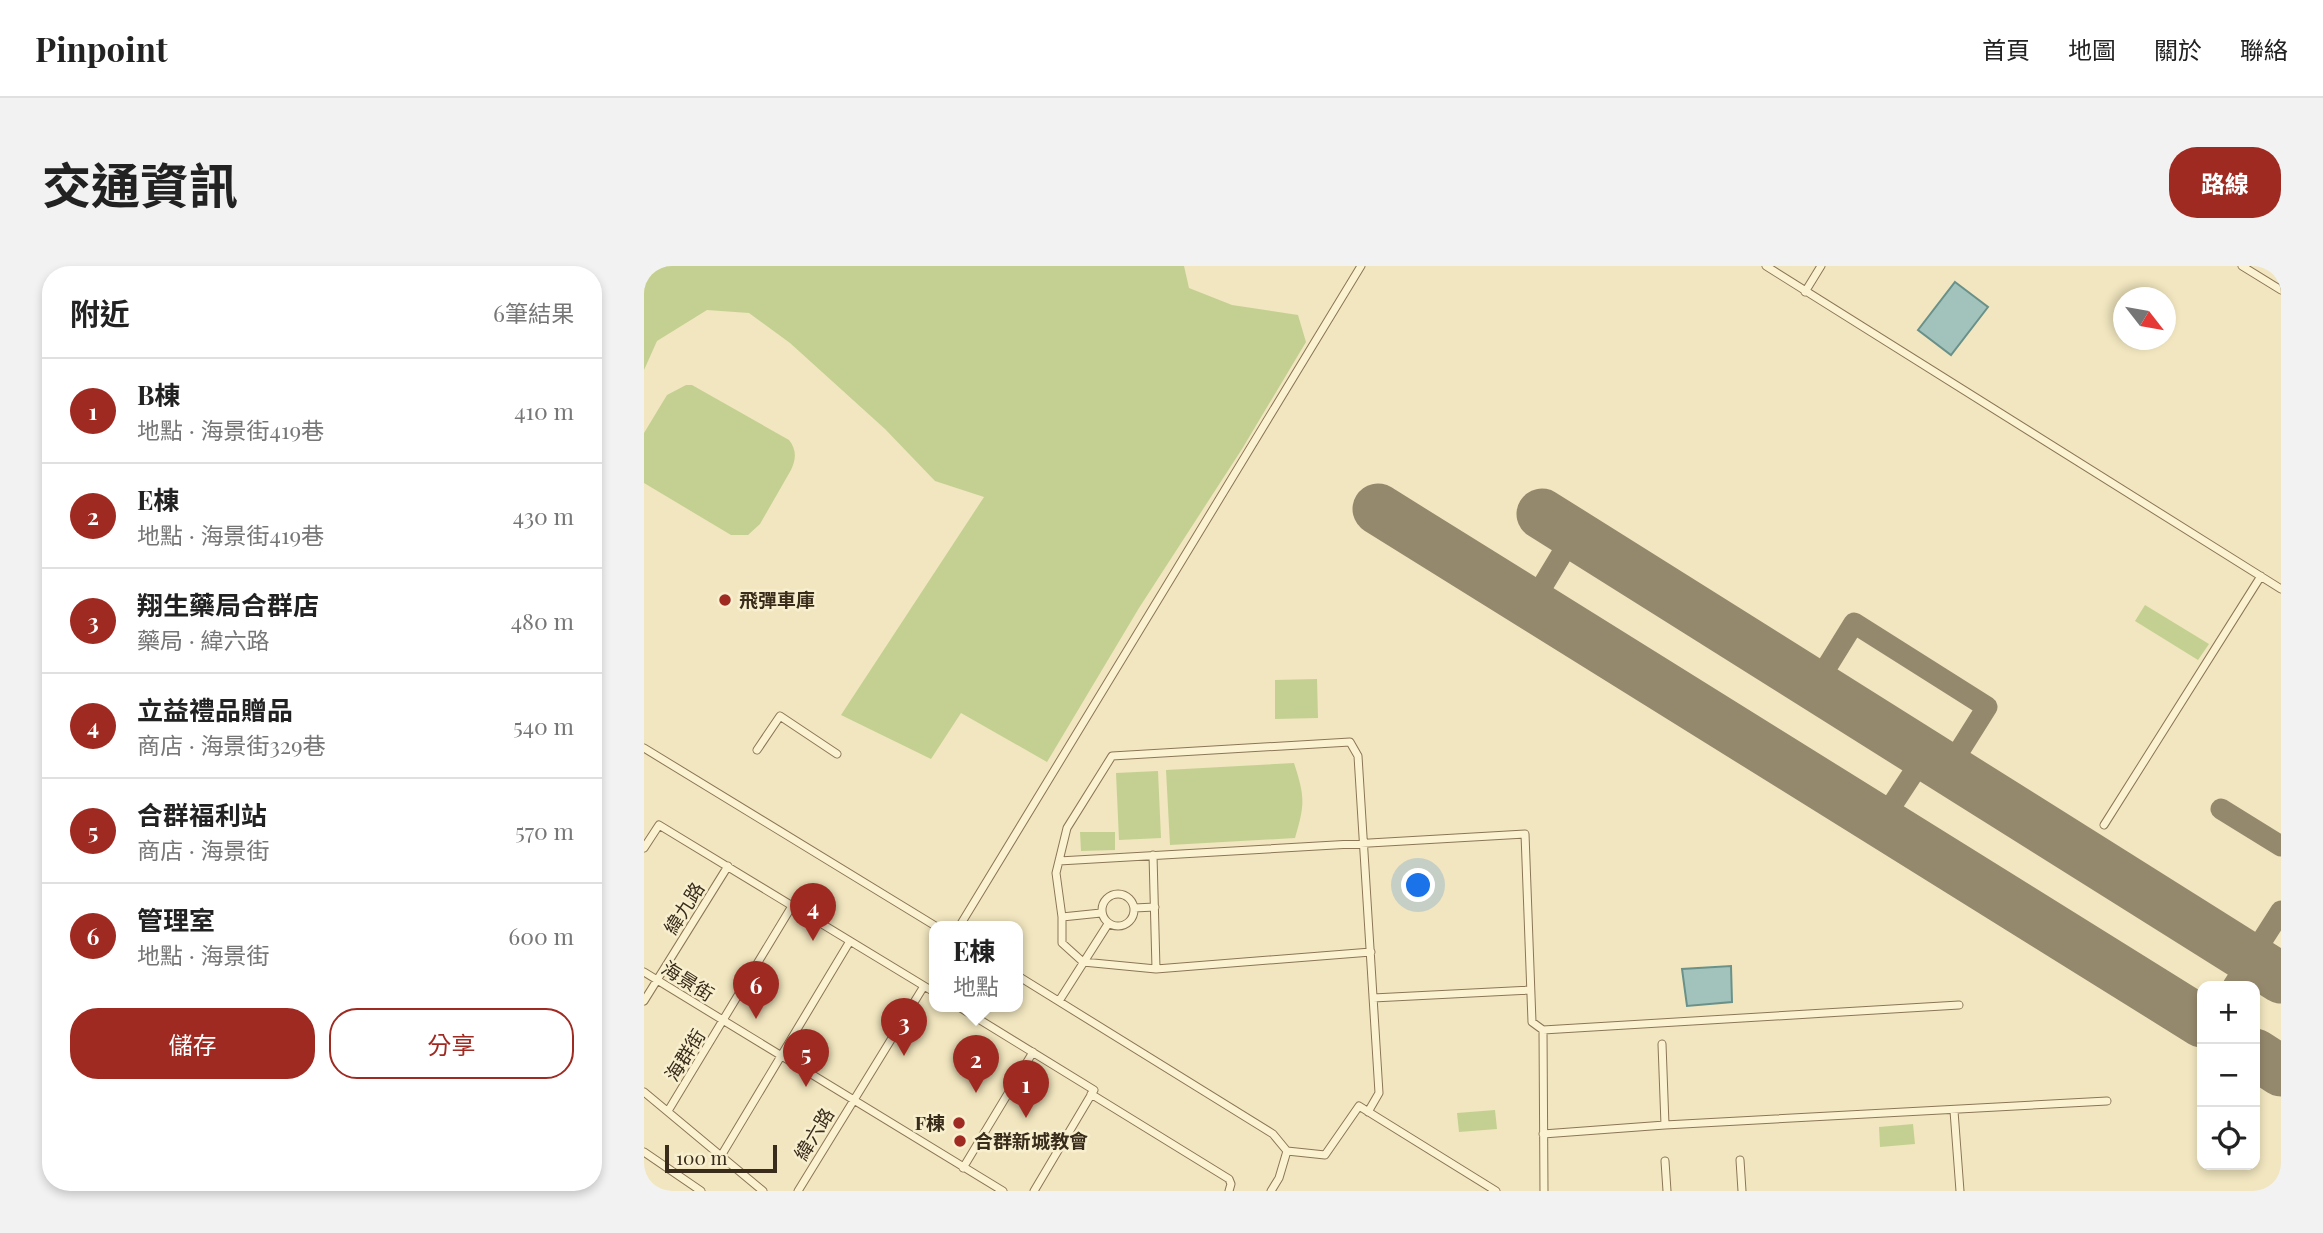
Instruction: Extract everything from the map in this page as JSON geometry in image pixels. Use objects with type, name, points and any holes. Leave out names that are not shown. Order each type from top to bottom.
[{"type":"street","points":[[963,921],[1361,266]]},
{"type":"street","points":[[1766,266],[2281,589]]},
{"type":"street","points":[[1805,292],[1821,266]]},
{"type":"street","points":[[2242,266],[2281,290]]},
{"type":"street","points":[[2104,825],[2261,576]]},
{"type":"street","points":[[757,750],[780,716],[836,754]]},
{"type":"street","points":[[1368,1112],[1379,1093],[1371,952],[1358,756],[1350,742],[1112,756],[1067,828],[1056,873],[1062,917],[1062,943],[1083,962],[1156,969],[1371,952]]},
{"type":"street","points":[[644,748],[929,922]]},
{"type":"street","points":[[644,848],[659,825],[929,989]]},
{"type":"street","points":[[1059,861],[1525,834],[1532,1022],[1543,1030],[1959,1005]]},
{"type":"street","points":[[1153,855],[1156,969]]},
{"type":"street","name":"緯九路","points":[[644,1001],[728,866]]},
{"type":"street","points":[[1115,894],[1125,895],[1134,908],[1129,923],[1119,927],[1108,924],[1101,913],[1106,899],[1115,894]]},
{"type":"street","name":"海群街","points":[[668,1111],[793,906]]},
{"type":"street","points":[[1134,908],[1155,907]]},
{"type":"street","points":[[1062,917],[1101,913]]},
{"type":"street","points":[[1059,1001],[1108,924]]},
{"type":"street","points":[[721,1156],[850,941]]},
{"type":"street","name":"海景街","points":[[644,972],[1003,1191]]},
{"type":"street","points":[[1023,979],[1273,1134],[1287,1152],[1325,1155],[1359,1106],[1496,1191]]},
{"type":"street","name":"緯六路","points":[[798,1191],[924,986]]},
{"type":"street","points":[[1373,998],[1531,990]]},
{"type":"street","points":[[967,1012],[1223,1174],[1229,1179],[1228,1191]]},
{"type":"street","points":[[1543,1030],[1544,1191]]},
{"type":"street","points":[[1662,1044],[1665,1125]]},
{"type":"street","points":[[963,1168],[1033,1052]]},
{"type":"street","points":[[644,1092],[763,1191]]},
{"type":"street","points":[[1034,1191],[1093,1092]]},
{"type":"street","points":[[1543,1134],[2107,1101]]},
{"type":"street","points":[[1954,1111],[1960,1191]]},
{"type":"street","points":[[644,1152],[701,1191]]},
{"type":"street","points":[[1271,1191],[1279,1178],[1287,1152]]},
{"type":"street","points":[[1740,1160],[1742,1191]]},
{"type":"street","points":[[1665,1161],[1667,1191]]},
{"type":"green space","points":[[644,266],[1184,266],[1189,288],[1232,305],[1298,315],[1306,342],[1242,449],[1139,608],[1047,762],[961,713],[931,759],[841,715],[984,497],[935,481],[885,429],[790,343],[749,313],[707,310],[657,341],[644,370]]},
{"type":"green space","points":[[686,385],[692,385],[789,440],[793,447],[795,458],[791,470],[760,524],[748,535],[731,535],[644,483],[644,433],[667,395]]},
{"type":"green space","points":[[2145,605],[2209,644],[2198,660],[2135,621]]},
{"type":"green space","points":[[1317,679],[1318,718],[1275,719],[1275,680]]},
{"type":"green space","points":[[1294,763],[1302,800],[1295,838],[1170,845],[1166,770]]},
{"type":"green space","points":[[1158,771],[1161,838],[1119,840],[1116,773]]},
{"type":"green space","points":[[1080,832],[1115,832],[1115,850],[1081,851]]},
{"type":"green space","points":[[1495,1110],[1497,1129],[1459,1132],[1457,1113]]},
{"type":"green space","points":[[1913,1124],[1915,1144],[1880,1147],[1879,1127]]},
{"type":"water","points":[[1955,282],[1988,307],[1951,355],[1918,330]]},
{"type":"water","points":[[1731,966],[1732,1002],[1687,1006],[1682,969]]},
{"type":"taxiway","points":[[1531,605],[1574,534]]},
{"type":"taxiway","points":[[1815,686],[1854,623],[1987,707],[1948,769]]},
{"type":"taxiway","points":[[1881,822],[1925,755]]},
{"type":"taxiway","points":[[2221,809],[2281,846]]},
{"type":"taxiway","points":[[2236,981],[2281,911]]},
{"type":"runway","points":[[1378,509],[2197,1019]]},
{"type":"runway","points":[[1542,514],[2281,978]]},
{"type":"runway","points":[[2260,1057],[2281,1071]]},
{"type":"place","name":"飛彈車庫","points":[[725,600]]},
{"type":"place","name":"立益禮品贈品","points":[[813,941]]},
{"type":"place","name":"管理室","points":[[756,1019]]},
{"type":"place","name":"翔生藥局合群店","points":[[904,1056]]},
{"type":"place","name":"合群福利站","points":[[806,1087]]},
{"type":"place","name":"E棟","points":[[976,1093]]},
{"type":"place","name":"B棟","points":[[1026,1118]]},
{"type":"place","name":"F棟","points":[[959,1123]]},
{"type":"place","name":"合群新城教會","points":[[960,1141]]}]
